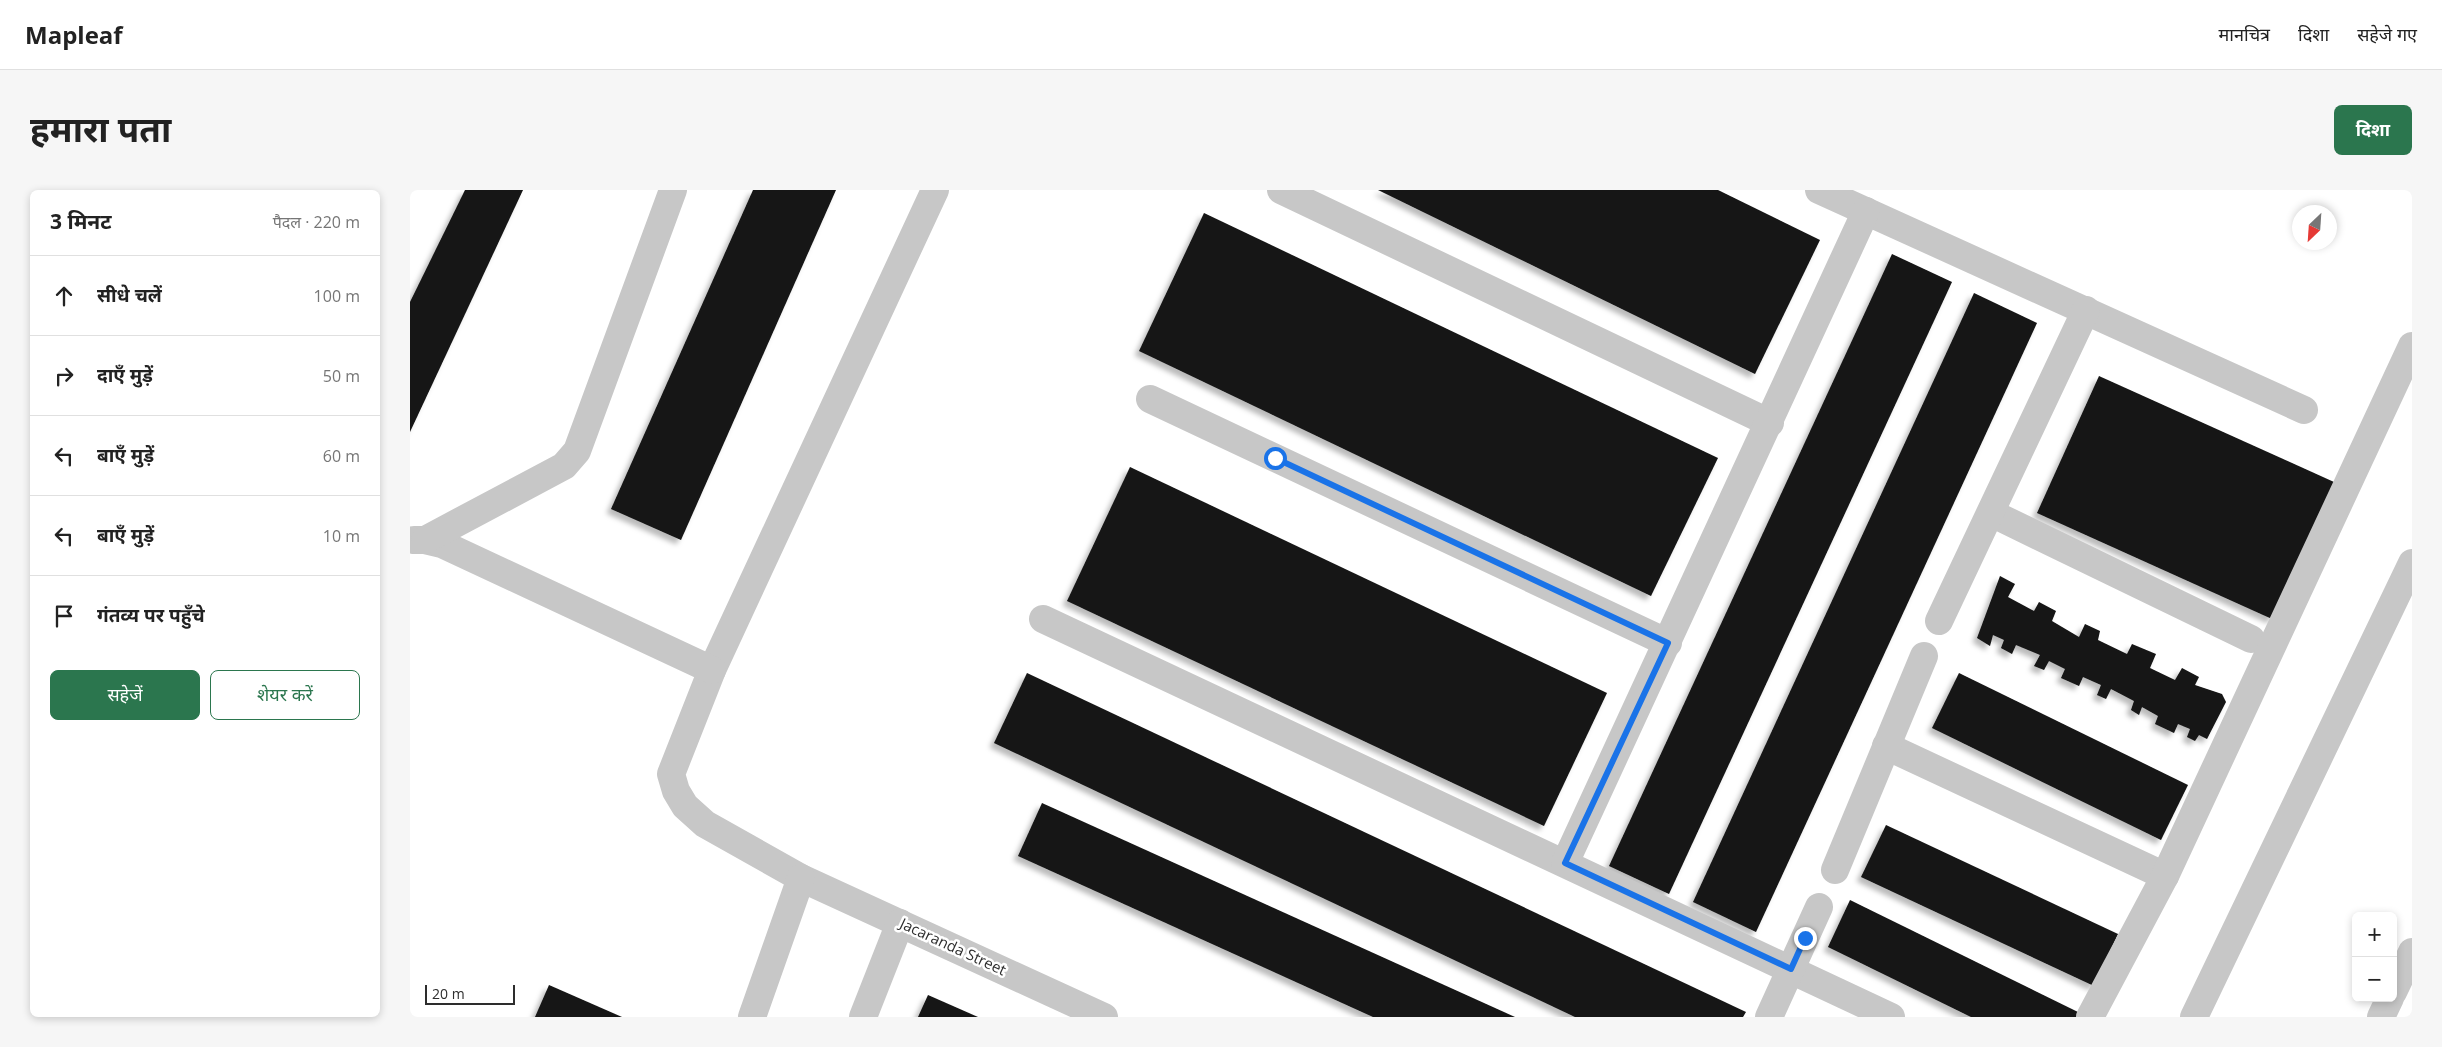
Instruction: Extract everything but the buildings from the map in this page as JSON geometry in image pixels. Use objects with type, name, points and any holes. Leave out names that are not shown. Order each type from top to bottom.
[{"type":"street","points":[[417,540],[564,466],[577,451],[674,190]]},
{"type":"street","name":"Jacaranda Street","points":[[935,190],[712,670],[671,774],[676,790],[685,806],[704,824],[801,878],[1104,1017]]},
{"type":"street","points":[[1281,190],[1770,423]]},
{"type":"street","points":[[1819,190],[2304,410]]},
{"type":"street","points":[[1565,863],[1770,423],[1866,211]]},
{"type":"street","points":[[1939,621],[2086,310]]},
{"type":"street","points":[[2090,1017],[2165,876],[2412,346]]},
{"type":"street","points":[[1150,399],[1668,643]]},
{"type":"street","points":[[1990,513],[2251,638]]},
{"type":"street","points":[[417,540],[442,544],[712,670]]},
{"type":"street","points":[[2194,1017],[2412,564]]},
{"type":"street","points":[[1043,619],[1891,1017]]},
{"type":"street","points":[[1835,870],[1924,656]]},
{"type":"street","points":[[1886,746],[2165,876]]},
{"type":"street","points":[[752,1017],[801,878]]},
{"type":"street","points":[[1769,1017],[1818,907]]},
{"type":"street","points":[[863,1017],[900,923]]},
{"type":"street","points":[[2397,984],[2412,952]]},
{"type":"street","points":[[2382,1017],[2388,1002]]},
{"type":"route","points":[[1275,458],[1668,643],[1565,863],[1791,969],[1805,938]]}]
